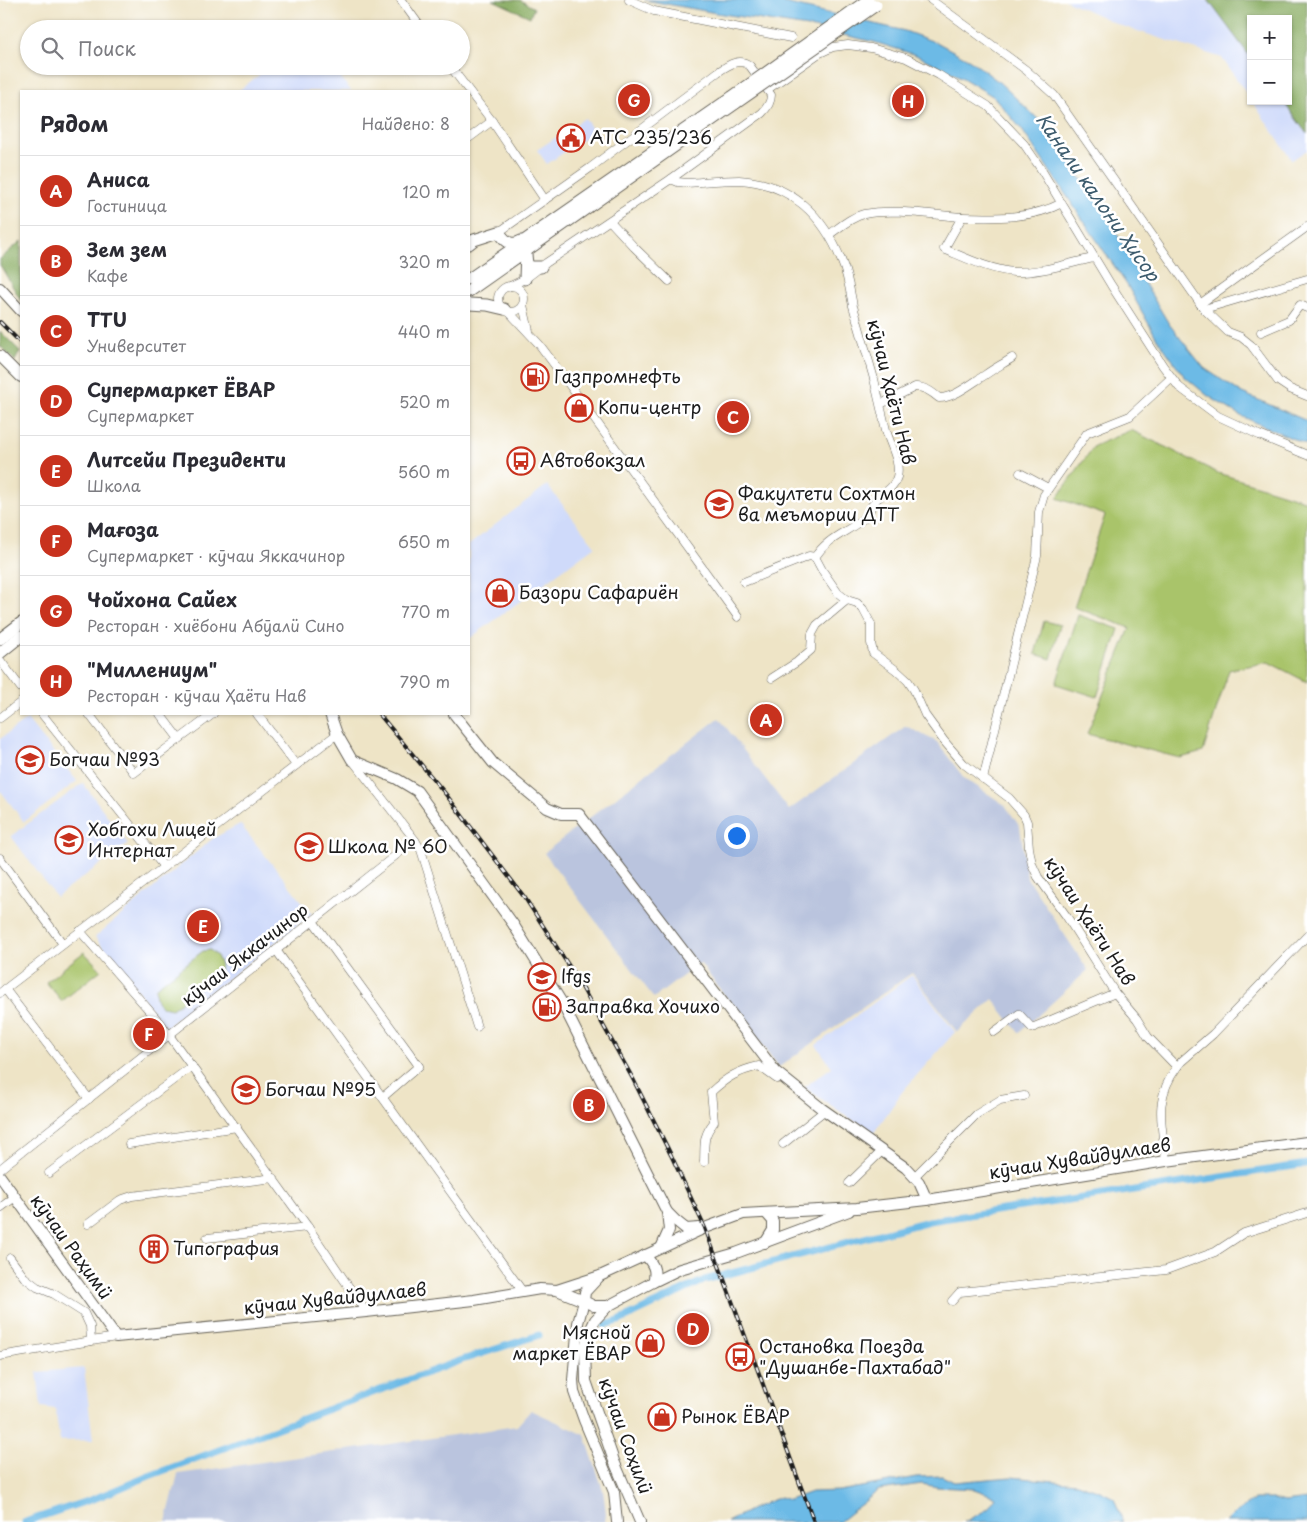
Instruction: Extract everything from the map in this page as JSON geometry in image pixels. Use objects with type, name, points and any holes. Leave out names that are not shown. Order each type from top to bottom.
[{"type":"main road","points":[[470,278],[526,244],[876,2]]},
{"type":"main road","points":[[470,243],[474,240],[499,232],[503,239],[511,244],[526,244]]},
{"type":"main road","points":[[526,244],[526,260],[528,265],[532,268],[541,267]]},
{"type":"main road","points":[[525,279],[526,244]]},
{"type":"main road","points":[[470,290],[526,244]]},
{"type":"main road","points":[[470,304],[506,310]]},
{"type":"main road","points":[[0,639],[19,629]]},
{"type":"main road","points":[[0,653],[19,629]]},
{"type":"street","points":[[401,0],[415,20]]},
{"type":"street","points":[[629,0],[654,11],[791,38]]},
{"type":"street","points":[[930,0],[1026,70],[1054,95],[1202,306],[1228,332],[1240,337],[1251,345],[1278,381],[1290,389],[1307,396]]},
{"type":"street","points":[[768,89],[818,54],[848,45],[866,47],[906,58],[939,75],[988,106],[1024,144],[1039,166],[1094,258],[1171,378],[1188,394],[1218,416],[1252,433],[1307,455]]},
{"type":"street","points":[[499,232],[728,65],[740,62],[747,63],[768,89],[771,100],[766,109],[610,221],[525,279],[508,286],[501,291],[498,299],[501,306],[529,333],[572,388],[738,617]]},
{"type":"street","points":[[457,75],[468,90]]},
{"type":"street","points":[[470,92],[492,121],[545,200]]},
{"type":"street","points":[[470,137],[492,121]]},
{"type":"street","name":"кӯчаи Ҳаёти Нав","points":[[671,178],[678,182],[686,183],[740,180],[760,183],[783,192],[804,204],[819,219],[830,234],[843,263],[881,404],[886,430],[898,469],[892,486],[876,500],[866,517],[822,546],[815,558],[838,593],[847,600],[857,603],[868,616],[871,624],[870,643],[873,653],[908,681],[925,715],[964,764],[1009,798],[1024,815],[1034,870],[1067,917],[1115,993],[1138,1019],[1148,1037],[1177,1067]]},
{"type":"street","points":[[830,234],[862,214],[888,212],[962,217],[1014,216],[1036,213],[1062,203]]},
{"type":"street","points":[[962,217],[944,249],[977,262],[1012,272],[1030,272],[1094,258]]},
{"type":"street","points":[[610,221],[669,281]]},
{"type":"street","points":[[1202,306],[1307,226]]},
{"type":"street","points":[[506,310],[514,312],[519,309],[523,301],[525,279]]},
{"type":"street","points":[[1202,306],[1307,279]]},
{"type":"street","points":[[508,286],[520,289],[529,333]]},
{"type":"street","points":[[0,288],[20,310]]},
{"type":"street","points":[[1260,332],[1290,320],[1300,305],[1307,308]]},
{"type":"street","points":[[0,356],[20,376]]},
{"type":"street","points":[[881,404],[919,387],[938,398],[944,398],[972,385],[1012,358]]},
{"type":"street","points":[[983,779],[1037,556],[1039,512],[1048,488],[1086,433],[1130,416],[1171,378]]},
{"type":"street","points":[[1020,473],[1048,488]]},
{"type":"street","points":[[744,582],[809,556],[815,558]]},
{"type":"street","points":[[772,678],[797,662],[811,650],[812,634],[817,625],[847,600]]},
{"type":"street","points":[[0,660],[20,687]]},
{"type":"street","points":[[0,718],[20,703]]},
{"type":"street","points":[[43,715],[164,866]]},
{"type":"street","points":[[90,715],[134,773],[212,715]]},
{"type":"street","points":[[161,715],[179,739]]},
{"type":"street","points":[[258,715],[296,765]]},
{"type":"street","points":[[330,715],[352,760],[421,850],[477,1027]]},
{"type":"street","points":[[455,715],[493,763],[547,808],[561,814],[580,814],[776,1072],[824,1111],[906,1168],[919,1182],[927,1200]]},
{"type":"street","points":[[89,1099],[3,991],[338,734]]},
{"type":"street","points":[[352,760],[397,779],[417,791],[513,924],[562,1003],[667,1212],[686,1229],[705,1228]]},
{"type":"street","name":"кӯчаи Яккачинор","points":[[0,1169],[415,840]]},
{"type":"street","points":[[0,858],[63,944]]},
{"type":"street","points":[[312,921],[419,1066],[383,1097]]},
{"type":"street","points":[[80,931],[161,1024],[274,1178],[366,1312]]},
{"type":"street","points":[[1166,1161],[1160,1107],[1166,1083],[1186,1056],[1212,1034],[1307,936]]},
{"type":"street","points":[[276,950],[523,1292]]},
{"type":"street","points":[[994,1032],[1019,1014],[1032,1028],[1115,993]]},
{"type":"street","points":[[49,1172],[192,1066]]},
{"type":"street","points":[[704,1162],[704,1137],[708,1128],[714,1122],[711,1092],[734,1074],[759,1066],[777,1079],[782,1077]]},
{"type":"street","points":[[914,1177],[977,1114],[1000,1100],[1024,1096]]},
{"type":"street","points":[[783,1144],[824,1111]]},
{"type":"street","points":[[129,1144],[237,1128]]},
{"type":"street","name":"кӯчаи Хувайдуллаев","points":[[557,1290],[600,1276],[705,1228],[743,1214],[857,1208],[927,1200],[1166,1161],[1307,1142]]},
{"type":"street","points":[[849,1183],[882,1151]]},
{"type":"street","name":"кӯчаи Раҳимӣ","points":[[0,1176],[116,1337]]},
{"type":"street","points":[[88,1224],[120,1200],[132,1196],[274,1178]]},
{"type":"street","points":[[0,1208],[15,1197]]},
{"type":"street","name":"кӯчаи Хувайдуллаев","points":[[116,1337],[474,1300],[540,1289],[557,1290],[594,1306],[608,1306],[680,1269],[736,1253],[857,1208]]},
{"type":"street","points":[[661,1248],[669,1230],[667,1212]]},
{"type":"street","points":[[765,1243],[773,1230],[773,1221],[766,1213]]},
{"type":"street","points":[[952,1301],[960,1292],[1166,1270],[1215,1252],[1244,1233],[1307,1213]]},
{"type":"street","points":[[207,1238],[308,1227]]},
{"type":"street","points":[[645,1255],[654,1267],[655,1275],[653,1282]]},
{"type":"street","points":[[10,1258],[24,1277],[37,1287],[54,1294],[84,1313],[90,1326],[91,1341]]},
{"type":"street","name":"кӯчаи Хувайдуллаев","points":[[584,1301],[586,1292],[600,1276]]},
{"type":"street","name":"кӯчаи Соҳилӣ","points":[[584,1301],[578,1322],[573,1380],[574,1392],[614,1492],[617,1522]]},
{"type":"street","name":"кӯчаи Соҳилӣ","points":[[608,1306],[595,1320],[588,1335],[585,1348],[586,1381],[614,1461],[640,1522]]},
{"type":"street","points":[[0,1356],[116,1337]]},
{"type":"shaded area","points":[[1065,0],[1307,0],[1307,150],[1292,160],[1255,105],[1292,105],[1292,15],[1247,15],[1247,94],[1222,58],[1122,26]]},
{"type":"shaded area","points":[[259,75],[339,75],[350,90],[239,90]]},
{"type":"shaded area","points":[[585,118],[594,132],[547,164],[537,150]]},
{"type":"shaded area","name":"Базори Сафариён","points":[[547,485],[595,546],[470,638],[470,544]]},
{"type":"shaded area","points":[[719,718],[789,810],[906,726],[937,742],[964,778],[1005,805],[1020,827],[1027,878],[1088,970],[1019,1033],[993,999],[957,1032],[912,973],[779,1067],[700,963],[654,998],[544,853]]},
{"type":"shaded area","name":"Богчаи №93","points":[[27,719],[77,781],[24,822],[0,790],[0,739]]},
{"type":"shaded area","name":"Хобгохи Лицей Интернат","points":[[83,783],[128,844],[56,897],[11,836]]},
{"type":"shaded area","points":[[240,824],[312,914],[166,1027],[95,937],[212,839]]},
{"type":"shaded area","points":[[912,975],[955,1032],[902,1092],[873,1134],[804,1087],[832,1067],[816,1045]]},
{"type":"shaded area","points":[[84,1368],[93,1440],[60,1441],[55,1409],[41,1407],[37,1372]]},
{"type":"shaded area","points":[[531,1410],[585,1435],[603,1490],[605,1522],[166,1522],[178,1474],[517,1426]]},
{"type":"green space","points":[[493,0],[520,0],[534,8],[530,17]]},
{"type":"green space","points":[[1208,0],[1307,0],[1307,134],[1286,105],[1292,105],[1292,15],[1247,15],[1247,53]]},
{"type":"green space","points":[[20,242],[20,299],[0,265],[0,259]]},
{"type":"green space","points":[[0,331],[20,351],[15,361],[0,346]]},
{"type":"green space","points":[[1131,430],[1218,473],[1307,501],[1307,682],[1268,662],[1229,670],[1203,752],[1180,758],[1087,734],[1130,628],[1074,607],[1105,515],[1057,498],[1094,446]]},
{"type":"green space","points":[[1078,615],[1119,629],[1097,697],[1056,684]]},
{"type":"green space","points":[[1044,621],[1060,625],[1051,659],[1035,654]]},
{"type":"green space","points":[[210,950],[217,956],[221,965],[218,973],[172,1009],[160,1005],[156,1000],[156,987],[203,951]]},
{"type":"green space","points":[[84,952],[101,970],[62,1001],[46,982]]},
{"type":"water","points":[[645,0],[772,0],[905,31],[940,44],[970,60],[999,82],[1037,118],[1106,213],[1136,269],[1169,324],[1204,368],[1240,392],[1307,421],[1307,445],[1241,416],[1208,396],[1184,376],[1156,337],[1127,285],[1022,130],[994,97],[961,77],[916,55],[874,42],[814,28]]},
{"type":"water","points":[[942,1476],[954,1482],[1011,1477],[1077,1483],[1114,1498],[1123,1522],[964,1522],[988,1509],[996,1497],[974,1489],[937,1487],[922,1484],[879,1490],[839,1522],[727,1522],[780,1497],[789,1500],[811,1492],[839,1491],[916,1477]]},
{"type":"water","points":[[1255,1499],[1273,1499],[1285,1502],[1307,1499],[1307,1522],[1226,1522],[1236,1512]]},
{"type":"waterway","points":[[605,1325],[619,1321],[705,1280],[929,1221],[1307,1164]]},
{"type":"waterway","points":[[25,1522],[96,1498],[149,1476],[462,1360],[539,1335]]},
{"type":"railway","points":[[0,322],[20,342]]},
{"type":"railway","points":[[380,715],[444,792],[525,898],[578,980],[633,1079],[705,1228],[814,1522]]},
{"type":"place","name":"Чойхона Сайех","points":[[634,100]]},
{"type":"place","name":"\"Миллениум\"","points":[[908,101]]},
{"type":"place","name":"АТС 235/236","points":[[571,138]]},
{"type":"place","name":"Газпромнефть","points":[[535,377]]},
{"type":"place","name":"Копи-центр","points":[[579,408]]},
{"type":"place","name":"TTU","points":[[733,417]]},
{"type":"place","name":"Автовокзал","points":[[521,461]]},
{"type":"place","name":"Факултети Сохтмон ва меъмории ДТТ","points":[[719,504]]},
{"type":"place","name":"Базори Сафариён","points":[[500,593]]},
{"type":"place","name":"Аниса","points":[[766,720]]},
{"type":"place","name":"Богчаи №93","points":[[30,760]]},
{"type":"place","name":"Хобгохи Лицей Интернат","points":[[69,840]]},
{"type":"place","name":"Школа № 60","points":[[309,847]]},
{"type":"place","name":"Литсейи Президенти","points":[[203,926]]},
{"type":"place","name":"lfgs","points":[[542,977]]},
{"type":"place","name":"Заправка Хочихо","points":[[547,1007]]},
{"type":"place","name":"Мағоза","points":[[149,1034]]},
{"type":"place","name":"Богчаи №95","points":[[246,1090]]},
{"type":"place","name":"Зем зем","points":[[589,1105]]},
{"type":"place","name":"Типография","points":[[154,1249]]},
{"type":"place","name":"Супермаркет ЁВАР","points":[[693,1329]]},
{"type":"place","name":"Мясной маркет ЁВАР","points":[[650,1343]]},
{"type":"place","name":"Остановка Поезда \"Душанбе-Пахтабад\"","points":[[740,1357]]},
{"type":"place","name":"Рынок ЁВАР","points":[[662,1417]]},
{"type":"water label","name":"Канали калони Ҳисор","points":[[1098,197]]}]
